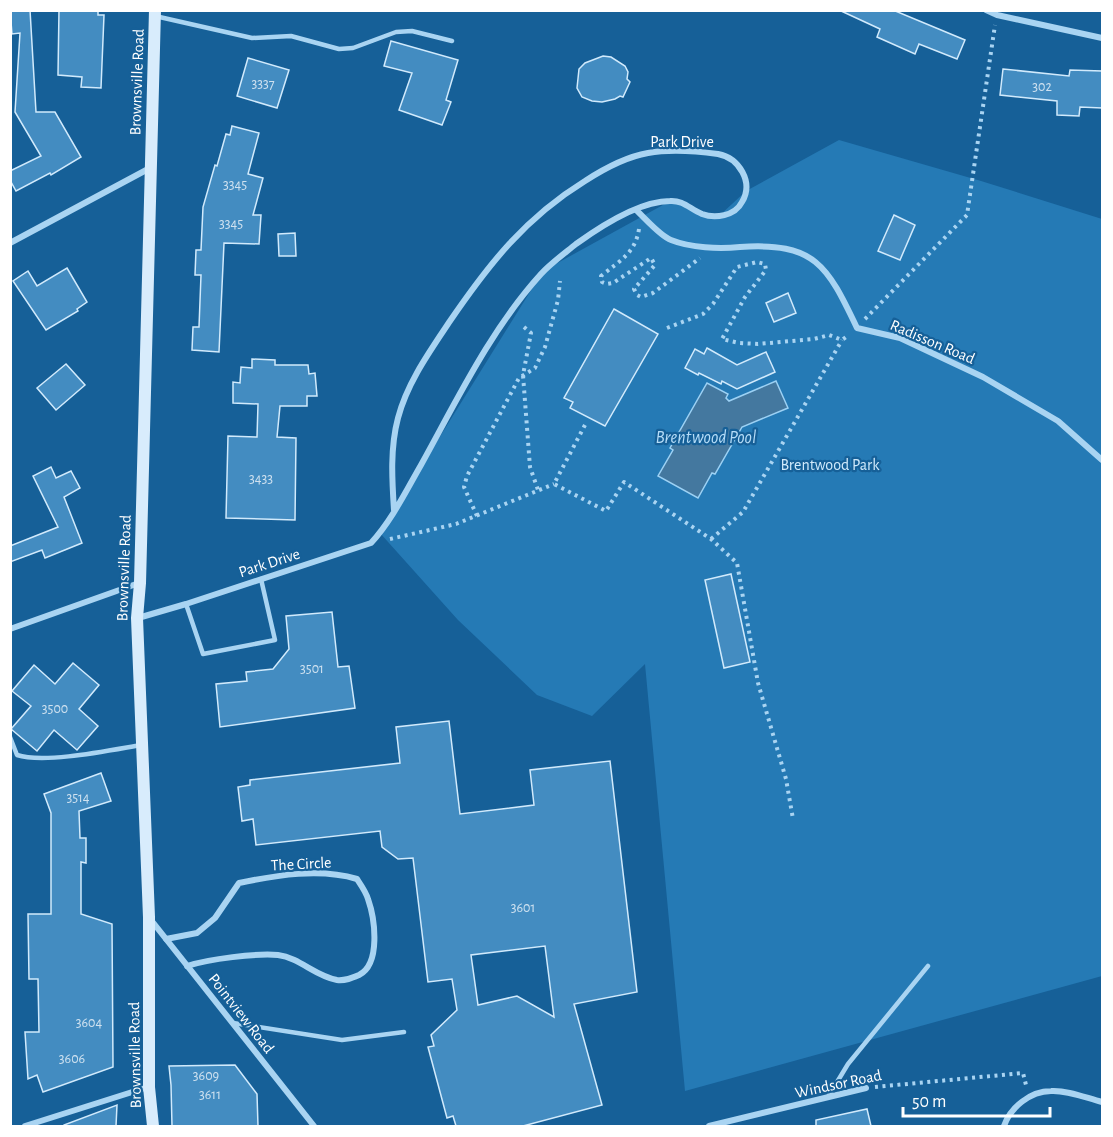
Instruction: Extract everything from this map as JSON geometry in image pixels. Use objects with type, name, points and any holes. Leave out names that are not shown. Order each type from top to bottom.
[{"type":"main road","name":"Brownsville Road","points":[[153,1126],[149,1087],[149,917],[137,618],[140,583],[155,13]]},
{"type":"street","points":[[986,10],[1102,38]]},
{"type":"street","name":"Park Drive","points":[[137,618],[371,543],[394,510],[509,314],[543,272],[576,244],[613,220],[651,203],[672,200],[687,205],[702,214],[717,217],[731,213],[742,204],[746,191],[745,176],[739,166],[727,156],[668,151],[650,153],[606,168],[564,194],[536,215],[505,247],[469,294],[434,345],[406,395],[393,440],[394,510]]},
{"type":"street","points":[[10,243],[150,168]]},
{"type":"street","points":[[636,210],[670,240],[715,249],[782,247],[807,255],[825,271],[838,288],[857,328]]},
{"type":"street","name":"Radisson Road","points":[[857,328],[900,338],[983,376],[1058,421],[1102,460]]},
{"type":"street","points":[[10,629],[140,583]]},
{"type":"street","name":"The Circle","points":[[166,939],[197,933],[215,918],[239,883],[302,874],[337,873],[357,879],[368,896],[373,920],[373,961],[365,972],[350,979],[339,981],[326,977],[293,958],[277,955],[231,958],[187,966]]},
{"type":"street","name":"Pointview Road","points":[[149,917],[314,1126]]},
{"type":"street","points":[[25,1126],[149,1087]]},
{"type":"street","name":"Windsor Road","points":[[709,1126],[866,1088]]},
{"type":"street","points":[[1005,1126],[1008,1115],[1029,1097],[1050,1090],[1102,1102]]},
{"type":"lane","points":[[155,13],[252,38],[291,36],[339,49],[352,48],[396,32],[412,31],[452,41]]},
{"type":"lane","points":[[186,604],[203,654],[275,640],[261,579]]},
{"type":"lane","points":[[10,737],[18,755],[29,759],[95,753],[142,745]]},
{"type":"lane","points":[[828,1097],[848,1064],[928,966]]},
{"type":"lane","points":[[233,1023],[342,1040],[405,1032]]},
{"type":"path","points":[[711,539],[743,512],[842,340],[857,328],[967,215],[997,13]]},
{"type":"path","points":[[645,219],[640,225],[638,236],[628,255],[601,276],[602,282],[613,283],[651,258],[655,265],[633,289],[641,297],[653,293],[699,260],[706,247]]},
{"type":"path","points":[[667,328],[703,314],[737,267],[762,262],[766,270],[745,297],[722,339],[758,344],[804,341],[829,335],[842,340]]},
{"type":"path","points":[[477,516],[464,487],[467,476],[519,378],[535,368],[545,347],[558,300],[560,281]]},
{"type":"path","points":[[524,327],[531,333],[523,375],[530,467],[538,490]]},
{"type":"path","points":[[371,543],[456,524],[554,484],[585,425]]},
{"type":"path","points":[[554,484],[606,511],[624,482],[711,539],[737,563],[758,682],[786,779],[793,819]]},
{"type":"path","name":"Windsor Road","points":[[866,1088],[1023,1073],[1029,1097]]},
{"type":"green space","name":"Brentwood Park","points":[[839,140],[1102,219],[1102,976],[685,1091],[645,664],[592,716],[537,695],[458,620],[380,533],[543,271],[672,200],[718,217],[746,191]]},
{"type":"water","name":"Brentwood Pool","points":[[776,381],[788,408],[742,427],[715,474],[712,473],[698,498],[658,476],[673,450],[670,448],[707,383],[728,394],[726,398],[729,401]]},
{"type":"building","points":[[10,10],[30,10],[36,112],[55,112],[81,157],[51,175],[50,173],[16,191],[10,180],[10,171],[41,156],[15,112],[20,33],[12,34]]},
{"type":"building","points":[[59,10],[98,10],[98,15],[104,15],[101,88],[81,87],[82,77],[58,75]]},
{"type":"building","points":[[839,10],[893,10],[965,40],[957,59],[919,44],[915,54],[877,37],[880,29]]},
{"type":"building","points":[[391,41],[458,60],[446,100],[451,102],[442,125],[399,110],[412,73],[384,66]]},
{"type":"building","points":[[603,56],[611,57],[625,66],[628,72],[627,79],[630,82],[623,97],[602,102],[592,101],[582,97],[577,88],[579,69],[585,63]]},
{"type":"building","points":[[248,58],[289,70],[277,108],[237,96]]},
{"type":"building","points":[[1003,69],[1069,76],[1070,70],[1102,71],[1102,108],[1080,107],[1079,116],[1057,115],[1057,101],[1000,95]]},
{"type":"building","points":[[232,126],[259,133],[248,174],[263,178],[253,215],[261,215],[259,244],[224,243],[219,352],[192,350],[193,327],[199,327],[201,275],[195,275],[196,250],[201,250],[203,207],[226,134],[230,135]]},
{"type":"building","points":[[894,215],[915,225],[900,260],[878,251]]},
{"type":"building","points":[[295,233],[296,256],[279,256],[278,234]]},
{"type":"building","points":[[67,268],[87,302],[77,309],[78,311],[46,330],[13,281],[28,271],[37,286]]},
{"type":"building","points":[[788,293],[796,313],[774,322],[766,303]]},
{"type":"building","points":[[614,309],[658,334],[605,426],[570,408],[573,402],[564,398]]},
{"type":"building","points":[[707,348],[737,365],[766,352],[775,372],[737,389],[722,381],[721,384],[685,368],[695,349],[704,354]]},
{"type":"building","points":[[252,359],[275,360],[275,365],[308,365],[309,374],[315,373],[317,396],[307,396],[307,406],[280,406],[277,437],[296,438],[295,520],[226,518],[228,436],[257,437],[258,404],[233,403],[233,382],[240,383],[241,367],[252,368]]},
{"type":"building","points":[[66,364],[85,385],[56,410],[37,388]]},
{"type":"building","points":[[51,467],[56,478],[71,471],[80,488],[64,497],[82,543],[45,558],[42,550],[10,562],[10,546],[58,527],[33,476]]},
{"type":"building","points":[[731,574],[750,662],[724,668],[705,580]]},
{"type":"building","points":[[332,612],[338,667],[349,666],[355,708],[220,727],[216,684],[247,681],[246,672],[273,669],[289,649],[286,616]]},
{"type":"building","points":[[73,663],[99,685],[79,709],[98,726],[77,750],[54,730],[37,751],[11,729],[31,706],[12,691],[34,665],[55,684]]},
{"type":"building","points":[[449,721],[460,814],[534,805],[530,770],[610,761],[637,992],[574,1004],[602,1105],[523,1126],[456,1126],[453,1116],[447,1118],[428,1047],[434,1046],[431,1035],[457,1010],[452,979],[428,982],[413,858],[398,859],[382,847],[380,831],[256,845],[253,819],[242,821],[238,787],[250,785],[250,780],[400,763],[396,727]],"holes":[[[545,946],[554,1017],[517,996],[478,1005],[471,955]]]},
{"type":"building","points":[[101,773],[111,801],[79,811],[80,838],[86,838],[86,863],[81,862],[81,914],[112,924],[113,1067],[43,1092],[37,1075],[28,1079],[25,1032],[39,1032],[38,979],[29,979],[28,914],[51,914],[51,813],[44,794]]},
{"type":"building","points":[[235,1065],[257,1094],[258,1126],[172,1126],[169,1066]]},
{"type":"building","points":[[117,1105],[116,1126],[64,1126],[64,1125]]},
{"type":"building","points":[[867,1109],[871,1126],[816,1126],[816,1120]]}]
